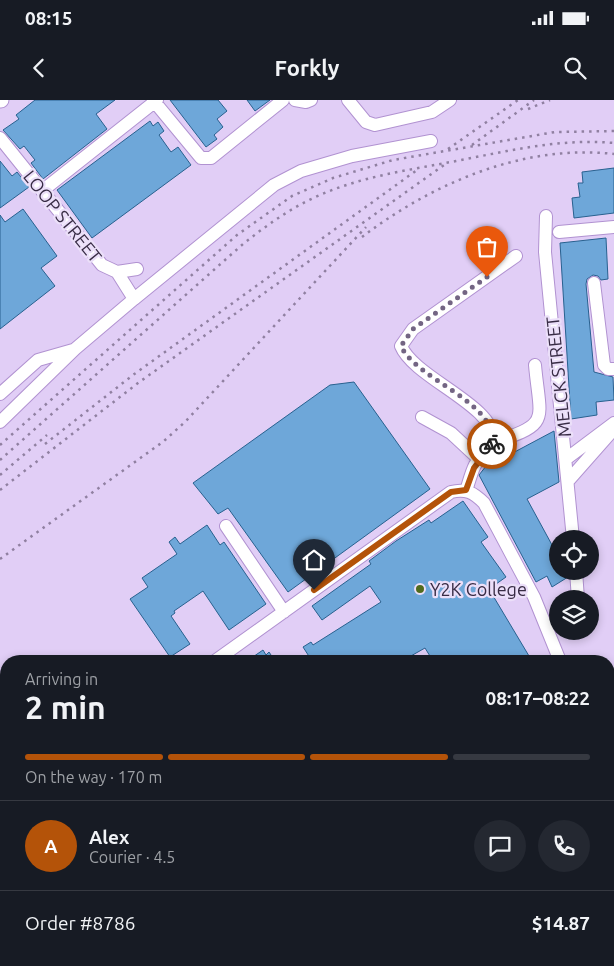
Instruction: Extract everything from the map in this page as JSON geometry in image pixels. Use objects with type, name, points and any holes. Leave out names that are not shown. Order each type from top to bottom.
[{"type":"street","points":[[42,191],[155,101],[201,158],[211,158],[283,100]]},
{"type":"street","points":[[295,100],[306,102],[310,100]]},
{"type":"street","points":[[348,100],[366,122],[375,124],[432,112],[450,100]]},
{"type":"street","name":"LOOP STREET","points":[[0,138],[95,258],[108,269],[117,272],[137,269]]},
{"type":"street","points":[[0,422],[75,349],[274,186],[301,172],[352,156],[431,141]]},
{"type":"street","name":"MELCK STREET","points":[[546,216],[545,252],[572,530]]},
{"type":"street","points":[[559,232],[614,227]]},
{"type":"street","points":[[466,490],[479,460],[490,450],[493,434],[488,424],[473,406],[410,361],[401,346],[413,329],[516,256]]},
{"type":"street","points":[[117,272],[134,299]]},
{"type":"street","points":[[594,283],[604,365],[608,369],[614,369]]},
{"type":"street","points":[[0,394],[38,360],[75,349]]},
{"type":"street","points":[[493,442],[524,433],[535,426],[540,416],[536,365]]},
{"type":"street","points":[[422,417],[451,433],[479,460]]},
{"type":"street","points":[[566,459],[614,423]]},
{"type":"street","points":[[568,481],[614,429]]},
{"type":"street","points":[[223,655],[451,492],[466,490],[475,494],[484,503],[549,625]]},
{"type":"street","points":[[226,526],[284,612]]},
{"type":"street","points":[[555,640],[559,655]]},
{"type":"building","points":[[35,100],[115,100],[96,114],[107,129],[43,179],[31,163],[35,160],[24,146],[20,149],[3,130],[19,119],[16,115]]},
{"type":"building","points":[[170,100],[218,100],[227,111],[217,119],[223,127],[214,135],[217,139],[206,147]]},
{"type":"building","points":[[247,100],[270,100],[255,111]]},
{"type":"building","points":[[150,121],[153,126],[158,122],[164,131],[159,135],[171,152],[178,147],[191,165],[92,238],[57,190]]},
{"type":"building","points":[[0,161],[12,176],[17,172],[29,187],[0,208]]},
{"type":"building","points":[[614,168],[614,213],[574,218],[572,198],[580,197],[578,183],[583,183],[582,172]]},
{"type":"building","points":[[23,209],[57,256],[41,268],[55,286],[0,329],[0,215],[5,222]]},
{"type":"building","points":[[606,238],[608,279],[601,280],[598,276],[593,275],[587,279],[586,284],[594,372],[613,377],[614,400],[596,402],[597,415],[571,419],[560,243]]},
{"type":"building","points":[[354,382],[430,489],[288,592],[228,508],[218,514],[193,483],[330,385]]},
{"type":"building","points":[[554,431],[559,482],[527,499],[549,539],[549,580],[563,580],[552,587],[547,576],[536,582],[479,475],[490,461],[492,464]]},
{"type":"building","points":[[463,501],[488,537],[481,542],[506,577],[489,589],[528,655],[429,655],[425,648],[413,655],[308,655],[303,647],[311,642],[313,645],[381,602],[370,586],[322,620],[312,606],[371,564],[369,561],[396,541],[429,520],[431,523]]},
{"type":"building","points":[[207,525],[220,545],[224,542],[266,604],[229,630],[203,591],[174,611],[175,613],[171,616],[190,644],[173,655],[169,655],[130,599],[148,587],[142,578],[177,554],[169,542],[175,537],[180,544]]},
{"type":"building","points":[[263,650],[266,655],[256,655]]},
{"type":"railway","points":[[448,149],[518,100]]},
{"type":"railway","points":[[472,145],[534,100]]},
{"type":"railway","points":[[528,109],[550,100]]},
{"type":"railway","points":[[0,445],[237,235],[292,196],[333,178],[393,160],[555,132],[614,131]]},
{"type":"railway","points":[[0,460],[243,244],[300,205],[336,188],[370,178],[495,153],[574,142],[614,143]]},
{"type":"railway","points":[[362,237],[419,200],[449,184],[480,172],[546,155],[580,152],[614,154]]},
{"type":"railway","points":[[0,490],[138,383],[444,165]]},
{"type":"railway","points":[[45,444],[133,375],[417,170]]},
{"type":"railway","points":[[0,559],[164,441],[186,421],[366,227]]},
{"type":"railway","points":[[0,475],[47,435]]},
{"type":"way so far","points":[[487,277],[413,329],[401,346],[410,361],[473,406],[488,424],[493,434],[492,444]]},
{"type":"place","name":"Y2K College","points":[[420,589]]},
{"type":"route","points":[[314,590],[451,492],[466,490],[474,468],[479,460],[490,450],[492,444]]}]
